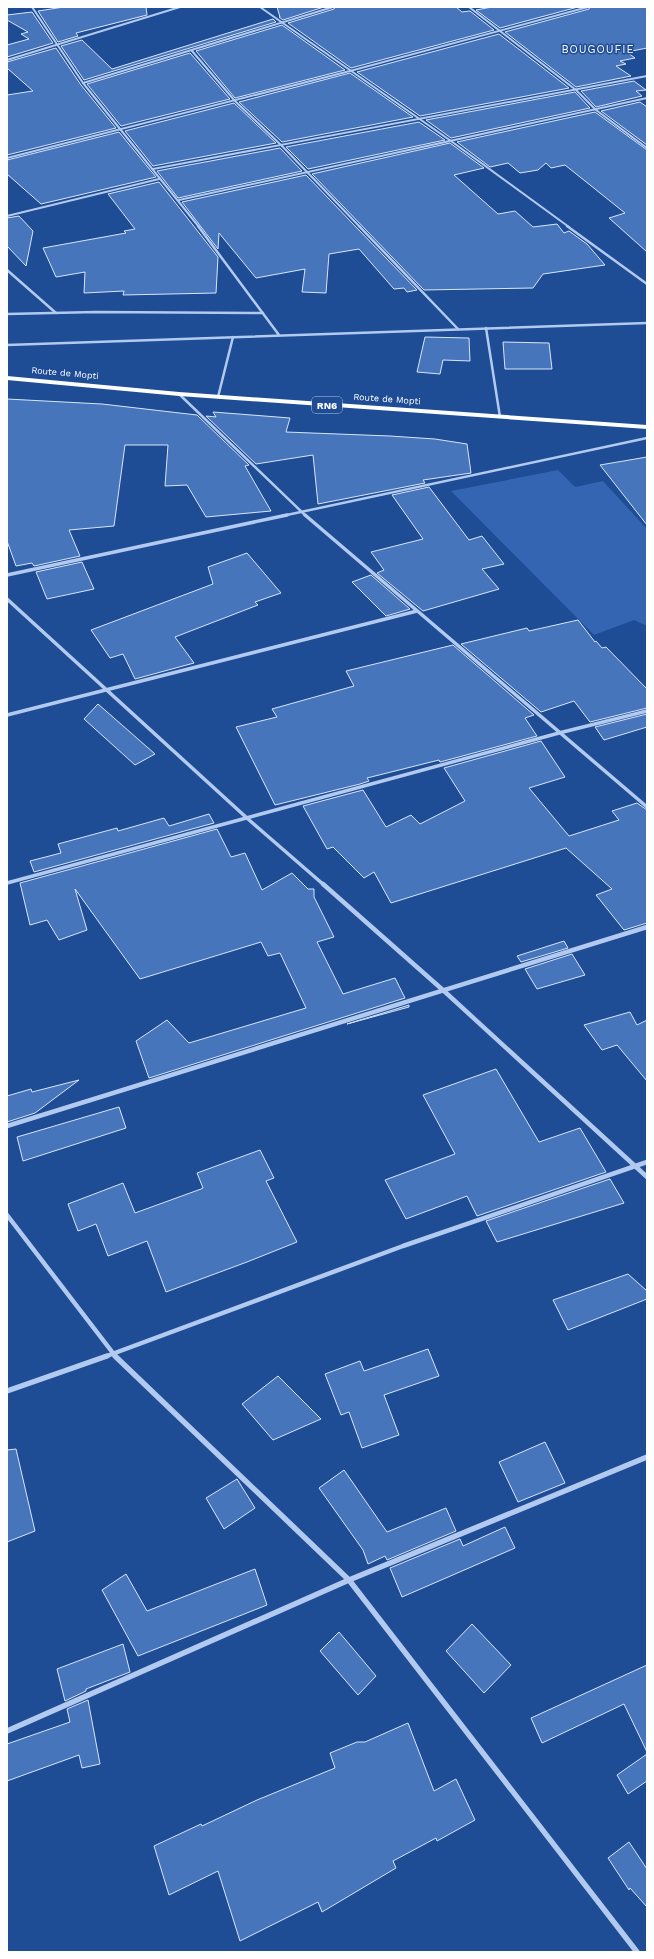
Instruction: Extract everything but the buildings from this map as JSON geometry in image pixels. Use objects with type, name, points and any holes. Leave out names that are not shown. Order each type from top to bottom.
[{"type":"highway","name":"Route de Mopti","points":[[7,378],[218,397],[647,427]]},
{"type":"street","points":[[32,7],[59,45],[83,83],[153,169],[159,179],[179,200],[279,335]]},
{"type":"street","points":[[7,60],[180,7]]},
{"type":"street","points":[[260,7],[451,141],[647,284]]},
{"type":"street","points":[[83,83],[333,7]]},
{"type":"street","points":[[469,7],[576,90],[596,110],[647,148]]},
{"type":"street","points":[[7,158],[350,71],[588,7]]},
{"type":"street","points":[[192,51],[235,100],[282,146],[458,329]]},
{"type":"street","points":[[153,169],[282,146],[647,76]]},
{"type":"street","points":[[179,200],[647,98]]},
{"type":"street","points":[[7,216],[159,179]]},
{"type":"street","points":[[7,270],[56,313]]},
{"type":"street","points":[[7,314],[263,313]]},
{"type":"street","points":[[7,345],[647,323]]},
{"type":"street","points":[[486,328],[500,417]]},
{"type":"street","points":[[218,397],[233,337]]},
{"type":"street","points":[[179,394],[300,511],[647,807]]},
{"type":"street","points":[[7,575],[300,511],[647,438]]},
{"type":"street","points":[[7,599],[248,818],[444,990],[647,1178]]},
{"type":"street","points":[[7,715],[417,611]]},
{"type":"street","points":[[7,882],[559,733],[647,711]]},
{"type":"street","points":[[7,1126],[647,927]]},
{"type":"street","points":[[7,1391],[113,1354],[403,1246],[647,1162]]},
{"type":"street","points":[[7,1215],[113,1354],[349,1580],[637,1952]]},
{"type":"street","points":[[7,1731],[349,1580],[647,1457]]},
{"type":"shaded area","points":[[558,470],[575,487],[603,481],[647,529],[647,626],[634,620],[594,635],[451,491]]},
{"type":"district","name":"BOUGOUFIE","points":[[598,49]]}]
